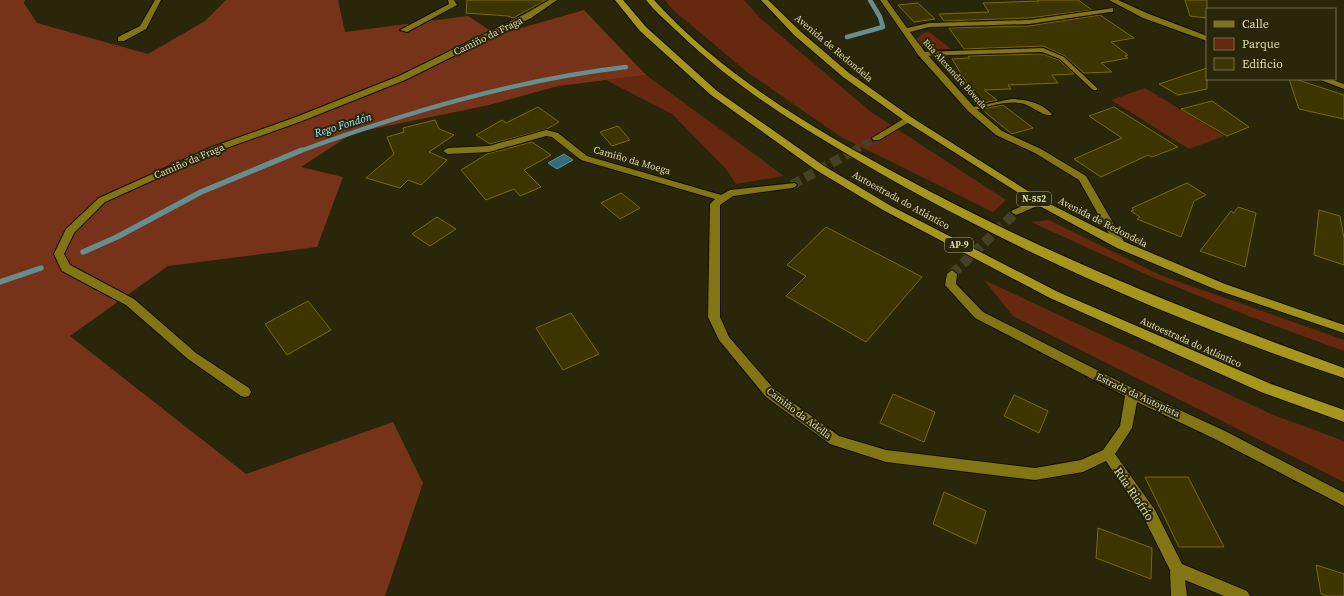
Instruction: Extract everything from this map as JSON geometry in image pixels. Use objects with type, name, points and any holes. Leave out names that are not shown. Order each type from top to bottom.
[{"type":"highway","name":"Autoestrada do Atlántico","points":[[619,0],[643,29],[714,93],[820,168],[887,208],[1054,295],[1266,388],[1344,416]]},
{"type":"highway","name":"Autoestrada do Atlántico","points":[[650,0],[730,74],[818,134],[944,205],[1095,276],[1280,350],[1344,373]]},
{"type":"highway","name":"Avenida de Redondela","points":[[764,0],[797,33],[846,75],[908,119],[1039,202],[1121,245],[1221,287],[1344,329]]},
{"type":"street","points":[[121,40],[143,27],[158,0]]},
{"type":"street","points":[[404,30],[453,5],[451,0]]},
{"type":"street","name":"Camiño da Fraga","points":[[245,392],[192,356],[130,302],[66,268],[59,254],[70,231],[102,200],[215,150],[299,119],[402,78],[528,16],[554,0]]},
{"type":"street","points":[[883,0],[905,31]]},
{"type":"street","points":[[1112,0],[1146,16],[1206,39]]},
{"type":"street","name":"Rúa Alexandre Bóveda","points":[[1110,10],[1029,22],[929,25],[905,31],[922,54],[971,109],[999,133],[1038,151],[1083,178],[1121,245]]},
{"type":"street","points":[[1325,80],[1344,86]]},
{"type":"street","points":[[876,138],[908,119]]},
{"type":"street","name":"Camiño da Moega","points":[[448,151],[489,149],[546,133],[555,135],[584,158],[722,198]]},
{"type":"street","points":[[722,198],[730,193],[792,185]]},
{"type":"street","name":"Camiño da Adella","points":[[722,198],[714,204],[714,317],[725,340],[770,393],[835,440],[886,456],[1035,474],[1083,466],[1108,454]]},
{"type":"street","points":[[1016,212],[1039,202]]},
{"type":"street","name":"Estrada da Autopista","points":[[952,274],[950,285],[979,315],[1132,394],[1220,435],[1344,500]]},
{"type":"street","points":[[1108,454],[1126,428],[1132,394]]},
{"type":"street","name":"Rúa Riofrío","points":[[1108,454],[1150,515],[1177,569],[1180,596]]},
{"type":"street","points":[[1177,569],[1242,596]]},
{"type":"lane","points":[[922,54],[1043,50],[1062,58],[1095,89]]},
{"type":"lane","points":[[971,109],[1015,99],[1036,105],[1049,114]]},
{"type":"green space","points":[[665,0],[744,0],[761,19],[871,112],[1006,200],[993,212],[841,137],[747,72],[672,9]]},
{"type":"green space","points":[[928,31],[951,49],[936,49],[922,46],[915,40]]},
{"type":"green space","points":[[646,75],[784,176],[736,184],[726,169],[672,114],[606,80]]},
{"type":"green space","points":[[1145,88],[1224,136],[1189,149],[1111,100]]},
{"type":"green space","points":[[1049,220],[1160,275],[1344,340],[1344,351],[1251,317],[1152,277],[1031,222]]},
{"type":"green space","points":[[984,280],[1271,414],[1344,441],[1344,482],[1013,316]]},
{"type":"shaded area","points":[[0,0],[25,0],[24,3],[37,23],[148,54],[205,21],[226,0],[338,0],[345,32],[468,16],[497,35],[584,10],[646,75],[558,86],[489,105],[353,133],[301,167],[343,177],[317,247],[168,266],[70,336],[246,474],[393,422],[423,483],[385,596],[0,596]]},
{"type":"water","points":[[564,154],[573,160],[557,169],[548,163]]},
{"type":"building","points":[[467,0],[546,0],[513,18],[508,16],[466,13]]},
{"type":"building","points":[[1038,0],[1078,0],[1092,10],[1029,18],[944,21],[939,14],[989,12],[983,3],[1039,1]]},
{"type":"building","points":[[1185,0],[1207,0],[1206,18],[1190,16]]},
{"type":"building","points":[[918,3],[935,19],[914,22],[898,5]]},
{"type":"building","points":[[1100,15],[1134,38],[1111,42],[1128,55],[1125,56],[1128,58],[1101,63],[1112,72],[1084,73],[1065,56],[1043,46],[964,49],[949,28],[1029,26]]},
{"type":"building","points":[[1042,54],[1059,60],[1074,74],[1052,75],[1058,83],[1008,85],[1011,89],[984,90],[997,100],[980,104],[952,59],[970,58],[968,56]]},
{"type":"building","points":[[1206,68],[1207,89],[1178,95],[1159,84]]},
{"type":"building","points":[[1289,80],[1298,80],[1344,95],[1344,119],[1299,109]]},
{"type":"building","points":[[1212,101],[1249,127],[1227,136],[1181,109]]},
{"type":"building","points":[[1003,105],[1033,128],[1012,134],[983,109]]},
{"type":"building","points":[[538,107],[559,122],[547,129],[490,144],[476,135],[502,120],[506,123]]},
{"type":"building","points":[[1114,107],[1178,147],[1152,157],[1148,155],[1101,177],[1074,159],[1122,138],[1089,116]]},
{"type":"building","points":[[435,120],[439,129],[454,135],[429,152],[447,160],[421,185],[408,180],[400,188],[366,178],[394,154],[387,137],[404,132],[403,128]]},
{"type":"building","points":[[618,126],[630,140],[612,146],[600,132]]},
{"type":"building","points":[[532,142],[551,155],[524,170],[541,187],[520,196],[514,189],[486,200],[461,170],[487,154]]},
{"type":"building","points":[[1187,183],[1206,195],[1194,201],[1181,237],[1137,219],[1140,217],[1131,211],[1134,210],[1132,208]]},
{"type":"building","points":[[621,193],[640,208],[620,219],[601,203]]},
{"type":"building","points":[[1238,207],[1256,213],[1245,267],[1200,251],[1231,211],[1234,213]]},
{"type":"building","points":[[1319,210],[1340,216],[1344,238],[1344,265],[1314,255]]},
{"type":"building","points":[[437,217],[456,229],[430,246],[412,234]]},
{"type":"building","points":[[826,227],[922,277],[866,342],[786,296],[806,276],[787,265]]},
{"type":"building","points":[[308,301],[331,330],[287,355],[265,324]]},
{"type":"building","points":[[571,313],[599,354],[563,370],[536,328]]},
{"type":"building","points":[[893,394],[935,412],[924,442],[880,423]]},
{"type":"building","points":[[1014,395],[1048,411],[1039,433],[1004,416]]},
{"type":"building","points":[[1145,477],[1188,477],[1224,547],[1179,547]]},
{"type":"building","points":[[944,492],[986,511],[976,544],[933,524]]},
{"type":"building","points":[[1098,528],[1152,548],[1151,579],[1096,558]]},
{"type":"building","points":[[1316,565],[1344,574],[1344,596],[1328,596],[1321,594]]},
{"type":"waterway","name":"Rego Fondón","points":[[847,37],[883,27],[880,17],[870,0]]},
{"type":"waterway","name":"Rego Fondón","points":[[300,151],[420,111],[501,89],[543,80],[626,67]]},
{"type":"waterway","name":"Rego Fondón","points":[[83,252],[117,237],[201,192],[302,150]]},
{"type":"waterway","name":"Rego Fondón","points":[[0,282],[41,268]]},
{"type":"tunnel","points":[[853,151],[876,138]]},
{"type":"tunnel","points":[[792,185],[855,150]]},
{"type":"tunnel","points":[[952,274],[1016,212]]}]
